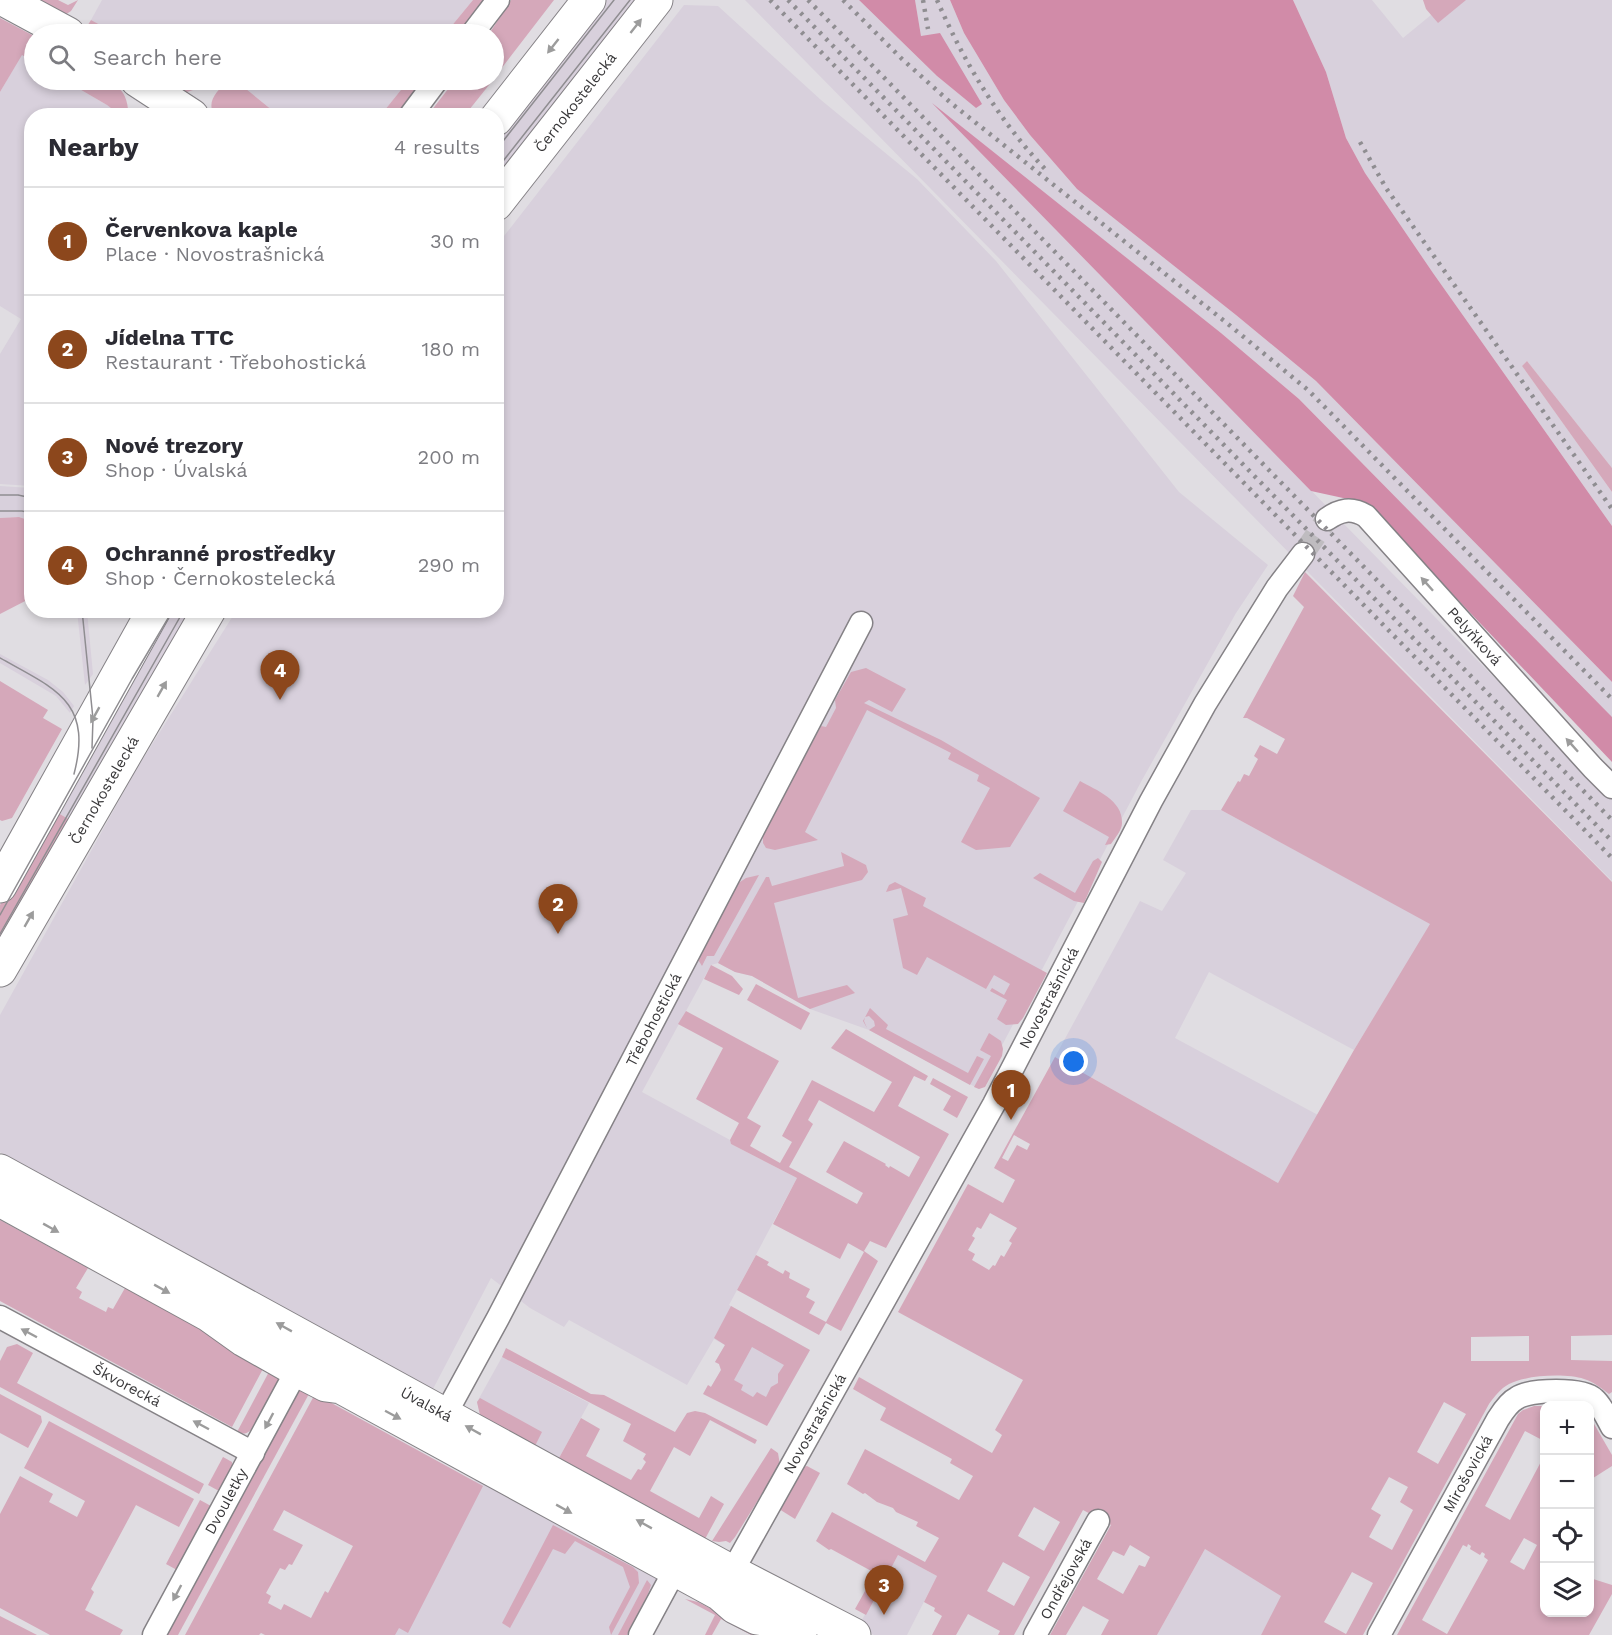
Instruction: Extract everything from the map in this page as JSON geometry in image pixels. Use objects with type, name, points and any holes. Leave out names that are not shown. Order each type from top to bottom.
[{"type":"main road","points":[[5,0],[49,24]]},
{"type":"main road","points":[[504,109],[589,0]]},
{"type":"main road","name":"Černokostelecká","points":[[504,194],[656,0]]},
{"type":"main road","points":[[152,90],[180,108]]},
{"type":"main road","points":[[0,886],[150,618]]},
{"type":"main road","name":"Černokostelecká","points":[[0,970],[204,618]]},
{"type":"main road","name":"Úvalská","points":[[0,1171],[304,1356],[326,1385],[341,1387],[726,1583],[854,1635]]},
{"type":"main road","name":"Úvalská","points":[[0,1200],[209,1315],[244,1340],[304,1356],[445,1415],[681,1559]]},
{"type":"main road","name":"Úvalská","points":[[726,1583],[735,1607],[757,1618],[772,1620],[800,1635]]},
{"type":"street","points":[[480,24],[498,0]]},
{"type":"street","points":[[416,108],[430,90]]},
{"type":"street","name":"Pelyňková","points":[[1337,514],[1357,511],[1366,516],[1612,787]]},
{"type":"street","name":"Novostrašnická","points":[[726,1583],[994,1104],[1151,801],[1205,704],[1277,588],[1304,554]]},
{"type":"street","name":"Třebohostická","points":[[445,1415],[498,1318],[861,623]]},
{"type":"street","name":"Škvorecká","points":[[1,1321],[253,1453]]},
{"type":"street","name":"Dvouletky","points":[[154,1635],[304,1356]]},
{"type":"street","name":"Mirošovická","points":[[1379,1635],[1507,1406],[1525,1394],[1577,1392],[1594,1399],[1607,1419]]},
{"type":"street","name":"Ondřejovská","points":[[1035,1635],[1098,1521]]},
{"type":"street","points":[[640,1635],[681,1559]]},
{"type":"shaded area","points":[[32,0],[58,0],[68,5],[78,0],[71,11],[65,15]]},
{"type":"shaded area","points":[[102,0],[473,0],[453,24],[98,24],[91,20]]},
{"type":"shaded area","points":[[473,0],[489,0],[470,24],[453,24]]},
{"type":"shaded area","points":[[511,0],[554,0],[504,65],[504,24],[495,24]]},
{"type":"shaded area","points":[[604,0],[640,0],[504,174],[504,129]]},
{"type":"shaded area","points":[[745,0],[859,0],[937,76],[976,108],[973,90],[957,64],[921,36],[915,0],[950,0],[964,33],[1004,100],[1030,135],[1077,189],[1316,381],[1612,682],[1612,717],[1299,399],[1221,333],[938,109],[1612,798],[1612,881]]},
{"type":"shaded area","points":[[859,0],[915,0],[921,36],[940,33],[982,104],[976,108],[937,76]]},
{"type":"shaded area","points":[[950,0],[1293,0],[1326,72],[1346,138],[1365,173],[1612,526],[1612,682],[1316,381],[1077,189],[1030,135],[1004,100],[964,33]]},
{"type":"shaded area","points":[[1293,0],[1372,0],[1403,38],[1431,15],[1423,0],[1612,0],[1612,468],[1527,361],[1522,366],[1612,492],[1612,526],[1365,173],[1346,138],[1326,72]]},
{"type":"shaded area","points":[[1423,0],[1466,0],[1438,23],[1426,9]]},
{"type":"shaded area","points":[[684,5],[718,6],[821,100],[917,179],[996,261],[1179,492],[1268,565],[1236,613],[1142,780],[979,1089],[869,1030],[810,1009],[752,976],[735,972],[718,963],[711,965],[642,1092],[730,1140],[731,1144],[797,1178],[729,1305],[810,1350],[769,1423],[711,1387],[721,1370],[719,1364],[715,1362],[725,1345],[714,1339],[687,1385],[569,1320],[564,1327],[530,1308],[491,1278],[433,1389],[0,1152],[0,1015],[136,770],[232,618],[504,618],[504,236]]},
{"type":"shaded area","points":[[0,18],[24,31],[24,56],[22,55],[0,92]]},
{"type":"shaded area","points":[[22,54],[24,55],[24,90],[81,90],[111,108],[24,108],[24,486],[0,484],[0,354],[21,319],[0,306],[0,92]]},
{"type":"shaded area","points":[[81,90],[120,90],[128,108],[111,108]]},
{"type":"shaded area","points":[[219,90],[247,90],[269,108],[212,108],[212,100]]},
{"type":"shaded area","points":[[247,90],[401,90],[386,108],[269,108]]},
{"type":"shaded area","points":[[401,90],[419,90],[405,108],[386,108]]},
{"type":"shaded area","points":[[447,90],[485,90],[471,108],[433,108]]},
{"type":"shaded area","points":[[932,103],[1221,333],[1299,399],[1612,717],[1612,762],[1366,503],[1311,491]]},
{"type":"shaded area","points":[[1527,361],[1612,468],[1612,492],[1522,366]]},
{"type":"shaded area","points":[[0,486],[24,488],[24,519],[0,518]]},
{"type":"shaded area","points":[[0,518],[24,519],[24,602],[0,614]]},
{"type":"shaded area","points":[[1305,572],[1612,882],[1612,1335],[1571,1336],[1571,1360],[1612,1361],[1612,1392],[1609,1394],[1584,1379],[1557,1376],[1516,1381],[1500,1390],[1489,1404],[1363,1635],[1261,1635],[1281,1596],[1205,1549],[1157,1635],[1101,1635],[1109,1620],[1083,1606],[1066,1635],[1050,1635],[1111,1525],[1083,1510],[1014,1635],[998,1635],[1000,1631],[968,1614],[956,1635],[932,1635],[942,1616],[934,1611],[935,1608],[924,1602],[937,1576],[898,1555],[866,1615],[855,1609],[875,1573],[816,1541],[832,1512],[925,1562],[939,1538],[916,1526],[918,1522],[847,1484],[865,1449],[959,1500],[973,1476],[950,1463],[952,1459],[880,1420],[886,1408],[853,1389],[859,1377],[992,1453],[1002,1435],[995,1430],[1023,1380],[898,1312],[968,1184],[1003,1203],[1015,1180],[994,1168],[1055,1057],[1278,1183],[1430,924],[1221,810],[1238,781],[1240,782],[1244,774],[1249,776],[1258,759],[1254,756],[1260,745],[1277,754],[1285,739],[1243,718],[1304,607],[1293,596]],"holes":[[[1014,1135],[1030,1144],[1027,1150],[1017,1145],[1008,1161],[1002,1158]],[[990,1213],[1017,1228],[1009,1241],[1012,1243],[1004,1257],[1001,1255],[995,1266],[993,1265],[989,1270],[972,1260],[975,1254],[968,1250],[975,1238],[972,1236],[977,1227],[981,1229]],[[1529,1336],[1529,1361],[1471,1361],[1471,1337]],[[1444,1402],[1466,1414],[1438,1464],[1417,1452]],[[1389,1477],[1408,1487],[1400,1502],[1413,1510],[1392,1550],[1369,1537],[1381,1515],[1371,1509]],[[1034,1507],[1060,1522],[1044,1551],[1018,1536]],[[1130,1545],[1150,1557],[1145,1567],[1139,1565],[1123,1594],[1097,1579],[1113,1551],[1124,1556]],[[1003,1562],[1030,1577],[1014,1606],[987,1591]],[[1352,1572],[1373,1583],[1346,1634],[1324,1622]]]},
{"type":"shaded area","points":[[78,618],[88,618],[93,674],[85,685]]},
{"type":"shaded area","points":[[161,618],[191,618],[70,820],[53,810]]},
{"type":"shaded area","points":[[0,654],[48,680],[63,692],[74,706],[70,713],[56,696],[0,663]]},
{"type":"shaded area","points":[[866,668],[906,689],[892,712],[869,700],[864,703],[941,740],[1040,798],[1010,847],[976,850],[961,842],[990,788],[977,781],[979,775],[948,759],[951,753],[867,710],[805,832],[818,840],[775,850],[766,848],[763,835],[821,726],[826,727],[836,708],[835,700],[851,672]]},
{"type":"shaded area","points":[[0,681],[48,710],[43,718],[62,729],[12,818],[2,821],[0,820]]},
{"type":"shaded area","points":[[1080,781],[1101,792],[1118,808],[1122,826],[1111,844],[1105,845],[1109,837],[1063,811]]},
{"type":"shaded area","points":[[53,810],[70,820],[0,944],[0,905]]},
{"type":"shaded area","points":[[1191,810],[1221,810],[1431,924],[1354,1050],[1209,972],[1175,1038],[1318,1115],[1278,1183],[1055,1057],[1140,901],[1162,911],[1186,873],[1163,860]]},
{"type":"shaded area","points":[[841,852],[866,865],[868,872],[862,880],[774,903],[798,998],[847,985],[855,993],[810,1009],[752,976],[735,972],[718,963],[766,877],[769,877],[772,886],[844,866]]},
{"type":"shaded area","points":[[1098,858],[1102,862],[1084,903],[1074,901],[1033,878],[1040,873],[1075,893],[1093,861]]},
{"type":"shaded area","points":[[759,875],[714,956],[707,956],[702,966],[697,958],[737,884],[746,878]]},
{"type":"shaded area","points":[[895,882],[926,898],[923,906],[1047,973],[1018,1024],[1006,1025],[997,1019],[1007,1000],[990,991],[992,988],[1004,995],[1010,984],[994,975],[986,989],[927,957],[917,975],[903,968],[893,919],[908,915],[901,888],[886,892],[889,885]]},
{"type":"shaded area","points":[[711,965],[732,976],[743,989],[739,995],[704,979]]},
{"type":"shaded area","points":[[756,984],[810,1013],[801,1030],[747,1000]]},
{"type":"shaded area","points":[[870,1008],[888,1025],[886,1029],[968,1073],[977,1056],[984,1059],[970,1085],[869,1030],[875,1026],[874,1021],[869,1016],[865,1017]]},
{"type":"shaded area","points":[[686,1011],[779,1061],[747,1118],[761,1126],[750,1146],[780,1163],[792,1142],[782,1136],[812,1080],[874,1112],[892,1082],[831,1048],[846,1029],[928,1076],[925,1081],[914,1076],[898,1106],[949,1134],[886,1248],[870,1241],[864,1251],[878,1261],[841,1331],[826,1323],[819,1335],[737,1290],[756,1255],[769,1262],[767,1265],[783,1274],[785,1270],[790,1273],[789,1278],[810,1289],[806,1297],[815,1302],[809,1313],[826,1322],[864,1252],[848,1243],[840,1259],[773,1224],[797,1178],[731,1144],[730,1140],[739,1123],[696,1099],[723,1048],[678,1024]],"holes":[[[819,1100],[920,1157],[909,1177],[890,1166],[889,1168],[886,1164],[844,1141],[826,1172],[863,1193],[857,1204],[789,1167],[813,1124],[808,1120]]]},
{"type":"shaded area","points":[[989,1033],[1001,1041],[1002,1056],[985,1087],[979,1089],[974,1087],[991,1056],[980,1050]]},
{"type":"shaded area","points":[[933,1078],[968,1097],[957,1118],[943,1110],[951,1096],[930,1084]]},
{"type":"shaded area","points":[[0,1220],[88,1268],[76,1288],[82,1292],[79,1298],[106,1312],[108,1307],[113,1309],[125,1288],[265,1365],[232,1427],[0,1301]]},
{"type":"shaded area","points":[[731,1306],[810,1350],[767,1426],[703,1394],[708,1385],[711,1387],[721,1370],[719,1364],[715,1362],[725,1345],[714,1338]],"holes":[[[752,1347],[784,1365],[778,1374],[778,1383],[771,1387],[766,1397],[757,1392],[753,1397],[741,1390],[743,1385],[734,1380]]]},
{"type":"shaded area","points":[[17,1344],[33,1353],[17,1383],[204,1484],[199,1494],[0,1387],[0,1361],[7,1347]]},
{"type":"shaded area","points":[[506,1348],[591,1394],[604,1395],[675,1432],[687,1413],[695,1411],[705,1413],[757,1440],[755,1444],[710,1420],[690,1456],[674,1447],[650,1491],[699,1518],[711,1496],[724,1504],[705,1539],[559,1458],[581,1418],[600,1429],[586,1456],[631,1480],[646,1462],[643,1459],[646,1454],[623,1441],[631,1424],[502,1357]]},
{"type":"shaded area","points":[[502,1357],[589,1403],[559,1458],[480,1415],[477,1402]]},
{"type":"shaded area","points":[[271,1368],[282,1374],[255,1425],[247,1433],[237,1432]]},
{"type":"shaded area","points":[[298,1386],[310,1392],[178,1635],[163,1635]]},
{"type":"shaded area","points":[[0,1394],[41,1416],[42,1422],[28,1448],[0,1433]]},
{"type":"shaded area","points":[[315,1394],[483,1486],[408,1633],[399,1628],[395,1635],[265,1635],[261,1633],[259,1635],[185,1635]],"holes":[[[284,1510],[353,1546],[328,1593],[325,1591],[311,1618],[284,1604],[281,1610],[268,1603],[271,1596],[266,1593],[280,1568],[285,1570],[289,1564],[292,1565],[303,1545],[273,1530]]]},
{"type":"shaded area","points":[[480,1398],[542,1432],[535,1446],[480,1415],[477,1402]]},
{"type":"shaded area","points":[[1534,1406],[1540,1406],[1540,1439],[1525,1431],[1485,1506],[1510,1520],[1540,1464],[1540,1617],[1594,1617],[1594,1579],[1612,1585],[1612,1594],[1589,1635],[1397,1635],[1518,1414]],"holes":[[[1524,1538],[1537,1545],[1524,1570],[1510,1562]],[[1463,1545],[1471,1546],[1470,1549],[1480,1555],[1482,1552],[1488,1560],[1447,1634],[1422,1620]]]},
{"type":"shaded area","points":[[49,1421],[194,1499],[179,1527],[136,1505],[91,1589],[94,1592],[85,1610],[123,1630],[120,1635],[50,1635],[0,1608],[0,1514],[20,1476],[53,1494],[49,1502],[77,1517],[85,1501],[24,1468]]},
{"type":"shaded area","points":[[1594,1424],[1612,1455],[1612,1466],[1594,1477]]},
{"type":"shaded area","points":[[771,1448],[778,1453],[780,1465],[735,1537],[730,1543],[712,1541]]},
{"type":"shaded area","points":[[223,1457],[232,1462],[232,1466],[219,1491],[208,1485]]},
{"type":"shaded area","points":[[807,1466],[820,1473],[795,1519],[779,1509],[803,1467]]},
{"type":"shaded area","points":[[478,1474],[662,1576],[631,1635],[391,1635]]},
{"type":"shaded area","points":[[200,1500],[211,1506],[177,1570],[166,1564]]},
{"type":"shaded area","points":[[553,1525],[633,1567],[638,1572],[639,1583],[611,1635],[609,1627],[630,1587],[623,1567],[575,1541],[565,1554],[553,1549],[510,1628],[502,1623]]},
{"type":"shaded area","points":[[1205,1549],[1282,1596],[1261,1635],[1157,1635]]},
{"type":"shaded area","points":[[898,1555],[937,1576],[907,1635],[874,1635],[858,1627]]},
{"type":"shaded area","points":[[647,1580],[651,1585],[648,1594],[627,1635],[618,1635]]},
{"type":"shaded area","points":[[685,1599],[698,1602],[762,1635],[751,1635],[721,1619],[712,1635],[705,1635],[715,1615]]},
{"type":"shaded area","points":[[0,1616],[37,1635],[0,1635]]},
{"type":"tunnel","points":[[1303,554],[1327,519]]},
{"type":"tram line","points":[[504,140],[614,0]]},
{"type":"tram line","points":[[504,160],[630,0]]},
{"type":"tram line","points":[[0,495],[24,496]]},
{"type":"tram line","points":[[0,511],[24,511]]},
{"type":"tram line","points":[[83,618],[93,719],[92,748]]},
{"type":"tram line","points":[[0,915],[168,618]]},
{"type":"tram line","points":[[0,934],[179,618]]},
{"type":"tram line","points":[[0,658],[53,689],[65,700],[73,713],[78,729],[79,749],[74,774]]},
{"type":"railway","points":[[770,0],[1612,858]]},
{"type":"railway","points":[[788,0],[1612,841]]},
{"type":"railway","points":[[808,0],[1612,820]]},
{"type":"railway","points":[[843,0],[902,59],[951,103],[1308,390],[1612,699]]},
{"type":"railway","points":[[923,0],[928,29]]},
{"type":"railway","points":[[937,0],[984,90],[1013,131],[1046,170]]},
{"type":"railway","points":[[1360,142],[1386,188],[1612,509]]},
{"type":"place","name":"Ochranné prostředky","points":[[280,700]]},
{"type":"place","name":"Jídelna TTC","points":[[558,934]]},
{"type":"place","name":"Červenkova kaple","points":[[1011,1120]]},
{"type":"place","name":"Nové trezory","points":[[884,1615]]}]
